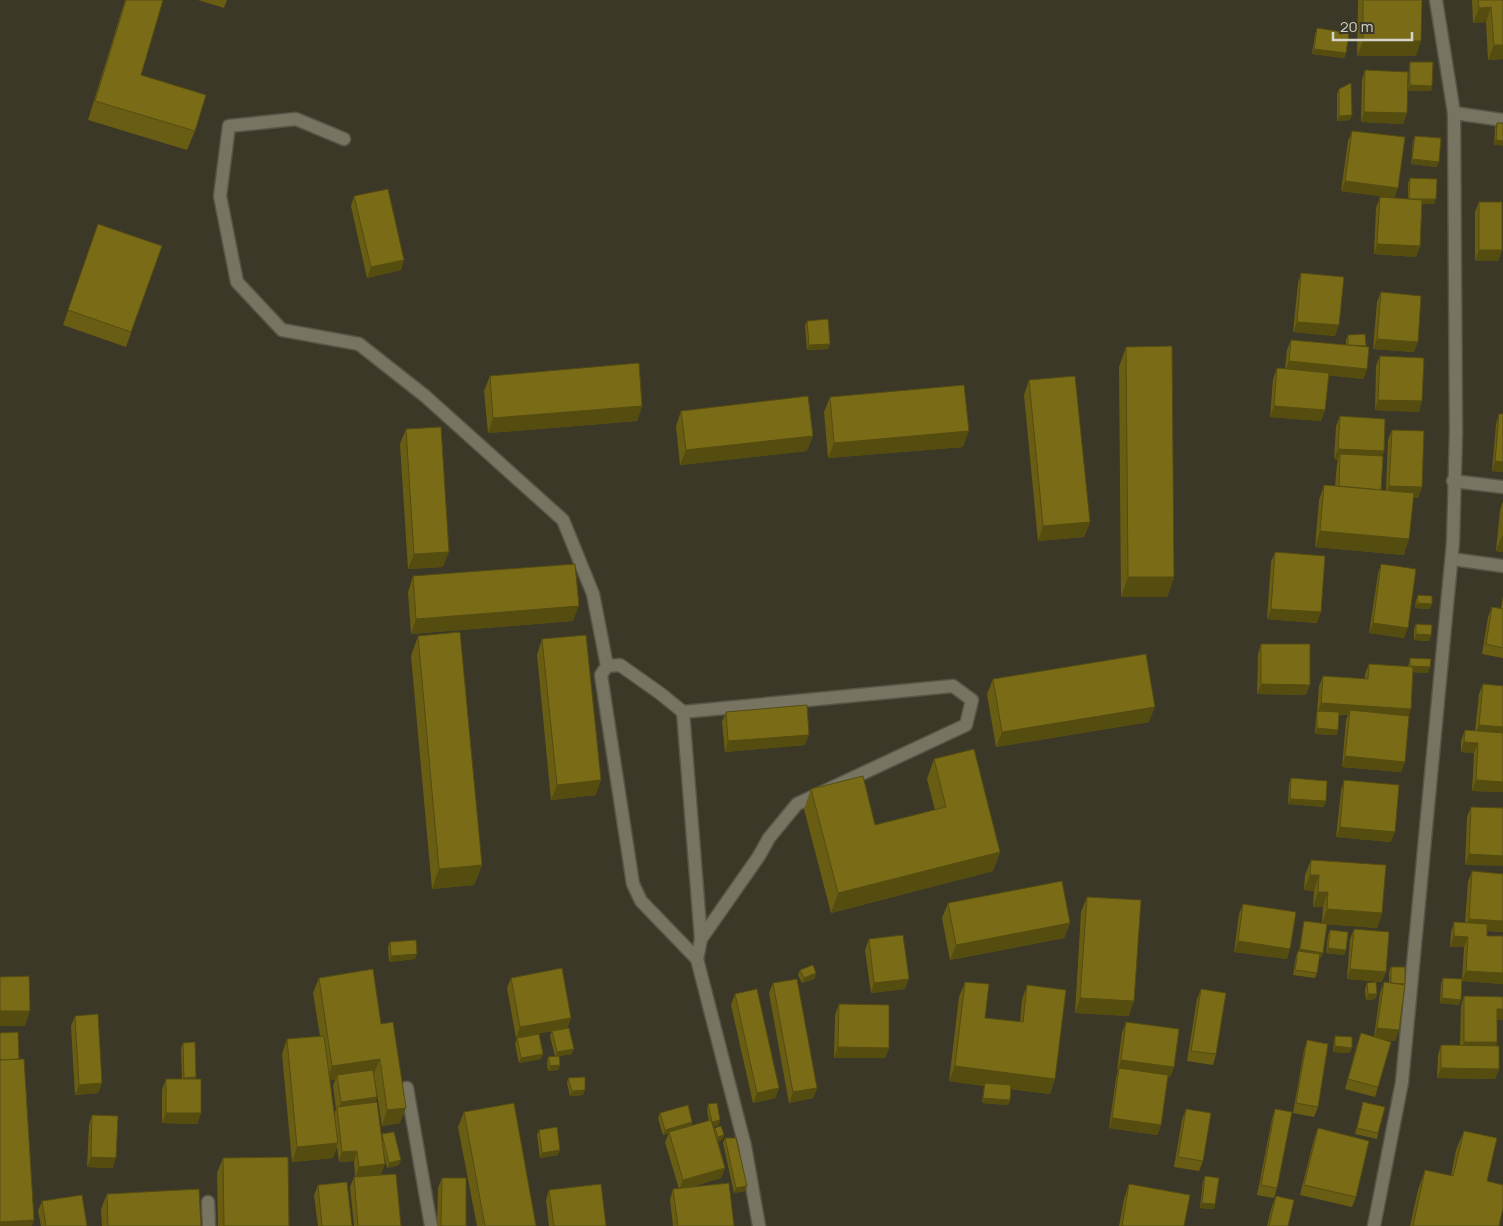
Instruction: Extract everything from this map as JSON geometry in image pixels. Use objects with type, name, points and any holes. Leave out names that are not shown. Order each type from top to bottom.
[{"type":"street","points":[[1374,1226],[1402,1082],[1452,559],[1456,432],[1454,113],[1436,0]]},
{"type":"street","points":[[1454,113],[1503,120]]},
{"type":"street","points":[[344,139],[296,119],[229,126],[220,196],[237,282],[282,330],[359,344],[425,396],[564,520],[593,594],[607,666],[601,675],[633,884],[641,901],[697,959]]},
{"type":"street","points":[[1453,481],[1503,487]]},
{"type":"street","points":[[1452,559],[1503,566]]},
{"type":"street","points":[[607,666],[620,665],[683,712],[953,686],[972,700],[966,725],[797,804],[769,838],[759,856],[701,939]]},
{"type":"street","points":[[683,712],[701,939],[697,959],[745,1146],[759,1226]]},
{"type":"street","points":[[407,1088],[431,1226]]},
{"type":"street","points":[[208,1202],[209,1226]]},
{"type":"building","points":[[126,0],[163,0],[141,75],[206,95],[195,131],[95,101]]},
{"type":"building","points":[[1363,0],[1422,0],[1421,41],[1363,41]]},
{"type":"building","points":[[1478,0],[1503,0],[1503,45],[1494,45],[1491,7],[1479,8]]},
{"type":"building","points":[[1317,28],[1349,33],[1346,53],[1314,49]]},
{"type":"building","points":[[1410,62],[1433,62],[1432,86],[1410,85]]},
{"type":"building","points":[[1365,70],[1408,72],[1407,113],[1364,112]]},
{"type":"building","points":[[1351,83],[1352,115],[1339,116],[1339,89]]},
{"type":"building","points":[[1497,123],[1503,123],[1503,141],[1496,140]]},
{"type":"building","points":[[1352,131],[1405,137],[1398,188],[1345,181]]},
{"type":"building","points":[[1415,136],[1441,138],[1439,162],[1412,159]]},
{"type":"building","points":[[1410,178],[1437,179],[1436,199],[1409,199]]},
{"type":"building","points":[[388,189],[404,260],[371,267],[354,196]]},
{"type":"building","points":[[1380,197],[1422,200],[1420,246],[1377,244]]},
{"type":"building","points":[[1479,202],[1502,202],[1502,250],[1479,250]]},
{"type":"building","points":[[98,224],[162,246],[131,332],[68,310]]},
{"type":"building","points":[[1301,273],[1344,277],[1339,325],[1297,322]]},
{"type":"building","points":[[1381,292],[1421,296],[1418,342],[1377,339]]},
{"type":"building","points":[[828,319],[830,344],[809,345],[807,321]]},
{"type":"building","points":[[1365,334],[1366,346],[1348,345],[1348,335]]},
{"type":"building","points":[[1291,340],[1369,347],[1367,369],[1289,361]]},
{"type":"building","points":[[1172,346],[1174,577],[1128,577],[1126,347]]},
{"type":"building","points":[[1380,356],[1424,358],[1422,401],[1378,400]]},
{"type":"building","points":[[639,363],[642,406],[493,418],[490,376]]},
{"type":"building","points":[[1277,368],[1329,373],[1325,410],[1274,406]]},
{"type":"building","points":[[1075,376],[1090,522],[1043,526],[1029,380]]},
{"type":"building","points":[[964,385],[969,431],[834,443],[830,397]]},
{"type":"building","points":[[808,396],[813,436],[686,450],[681,411]]},
{"type":"building","points":[[1499,414],[1503,414],[1503,462],[1495,461]]},
{"type":"building","points":[[1340,416],[1385,419],[1384,451],[1338,449]]},
{"type":"building","points":[[441,427],[449,552],[414,554],[406,429]]},
{"type":"building","points":[[1392,430],[1424,431],[1422,487],[1389,486]]},
{"type":"building","points":[[1340,454],[1383,456],[1381,490],[1339,486]]},
{"type":"building","points":[[1324,485],[1414,493],[1409,539],[1320,531]]},
{"type":"building","points":[[1275,552],[1325,556],[1321,612],[1271,609]]},
{"type":"building","points":[[575,564],[579,606],[416,619],[413,576]]},
{"type":"building","points":[[1381,564],[1416,569],[1408,628],[1373,623]]},
{"type":"building","points":[[1418,595],[1432,596],[1432,604],[1417,603]]},
{"type":"building","points":[[1492,607],[1503,609],[1503,648],[1486,644]]},
{"type":"building","points":[[1416,624],[1432,625],[1431,635],[1416,634]]},
{"type":"building","points":[[460,632],[482,865],[439,869],[418,636]]},
{"type":"building","points":[[586,635],[601,780],[557,785],[542,639]]},
{"type":"building","points":[[1261,644],[1310,644],[1310,685],[1261,684]]},
{"type":"building","points":[[1146,654],[1155,707],[1002,732],[993,679]]},
{"type":"building","points":[[1410,658],[1431,659],[1430,667],[1410,666]]},
{"type":"building","points":[[1369,664],[1413,667],[1411,709],[1321,703],[1323,676],[1368,679]]},
{"type":"building","points":[[1483,684],[1503,686],[1503,727],[1479,725]]},
{"type":"building","points":[[807,705],[809,735],[728,741],[726,712]]},
{"type":"building","points":[[1350,710],[1409,716],[1405,762],[1345,756]]},
{"type":"building","points":[[1317,711],[1339,712],[1338,730],[1317,728]]},
{"type":"building","points":[[1465,730],[1503,733],[1503,782],[1476,780],[1478,743],[1464,742]]},
{"type":"building","points":[[974,749],[1000,852],[838,893],[811,789],[863,776],[875,825],[946,807],[934,759]]},
{"type":"building","points":[[1291,778],[1327,781],[1326,801],[1290,799]]},
{"type":"building","points":[[1344,780],[1399,785],[1395,832],[1340,827]]},
{"type":"building","points":[[1471,807],[1503,808],[1503,856],[1469,854]]},
{"type":"building","points":[[1311,860],[1386,865],[1382,913],[1327,909],[1328,892],[1318,892],[1319,875],[1310,875]]},
{"type":"building","points":[[1472,871],[1503,874],[1503,921],[1469,919]]},
{"type":"building","points":[[1062,881],[1070,923],[956,945],[948,903]]},
{"type":"building","points":[[1087,897],[1141,900],[1134,1001],[1080,998]]},
{"type":"building","points":[[1243,904],[1296,912],[1290,949],[1238,941]]},
{"type":"building","points":[[1304,921],[1327,924],[1323,953],[1300,949]]},
{"type":"building","points":[[1454,922],[1487,924],[1487,936],[1503,936],[1503,973],[1466,971],[1468,937],[1454,936]]},
{"type":"building","points":[[1354,929],[1389,932],[1386,972],[1350,969]]},
{"type":"building","points":[[1330,930],[1348,932],[1346,950],[1328,948]]},
{"type":"building","points":[[903,935],[909,979],[874,983],[869,939]]},
{"type":"building","points":[[416,940],[417,954],[391,956],[390,942]]},
{"type":"building","points":[[1298,951],[1320,954],[1317,973],[1295,970]]},
{"type":"building","points":[[813,965],[816,973],[804,978],[800,970]]},
{"type":"building","points":[[1391,967],[1405,967],[1405,984],[1391,983]]},
{"type":"building","points":[[562,968],[571,1018],[520,1027],[511,978]]},
{"type":"building","points":[[373,969],[381,1024],[393,1022],[406,1108],[387,1110],[380,1059],[332,1066],[319,978]]},
{"type":"building","points":[[29,976],[30,1011],[0,1011],[0,977]]},
{"type":"building","points":[[1443,978],[1462,979],[1461,1000],[1442,998]]},
{"type":"building","points":[[797,979],[817,1088],[793,1092],[773,983]]},
{"type":"building","points":[[965,982],[989,984],[985,1018],[1023,1022],[1027,985],[1066,990],[1055,1079],[955,1066]]},
{"type":"building","points":[[1376,982],[1377,994],[1368,994],[1367,983]]},
{"type":"building","points":[[1384,982],[1405,985],[1399,1030],[1377,1028]]},
{"type":"building","points":[[757,989],[779,1088],[757,1093],[735,994]]},
{"type":"building","points":[[1201,989],[1226,993],[1216,1054],[1191,1051]]},
{"type":"building","points":[[1464,996],[1503,997],[1503,1009],[1497,1009],[1497,1042],[1464,1042]]},
{"type":"building","points":[[839,1004],[889,1005],[889,1048],[838,1047]]},
{"type":"building","points":[[98,1014],[102,1083],[79,1085],[75,1016]]},
{"type":"building","points":[[1126,1022],[1179,1029],[1174,1067],[1121,1060]]},
{"type":"building","points":[[569,1028],[574,1049],[557,1052],[552,1031]]},
{"type":"building","points":[[18,1032],[19,1059],[0,1060],[0,1033]]},
{"type":"building","points":[[1361,1033],[1391,1042],[1378,1087],[1348,1079]]},
{"type":"building","points":[[539,1034],[543,1054],[521,1058],[517,1038]]},
{"type":"building","points":[[324,1036],[338,1143],[297,1147],[287,1039]]},
{"type":"building","points":[[1335,1036],[1352,1037],[1352,1048],[1335,1046]]},
{"type":"building","points":[[1307,1040],[1328,1044],[1318,1107],[1296,1103]]},
{"type":"building","points":[[195,1042],[196,1077],[184,1078],[183,1043]]},
{"type":"building","points":[[1441,1045],[1499,1046],[1499,1069],[1441,1068]]},
{"type":"building","points":[[559,1056],[560,1065],[550,1066],[548,1057]]},
{"type":"building","points":[[24,1059],[34,1220],[0,1222],[0,1060]]},
{"type":"building","points":[[1119,1068],[1168,1075],[1161,1125],[1112,1118]]},
{"type":"building","points":[[373,1070],[377,1097],[341,1102],[337,1075]]},
{"type":"building","points":[[585,1077],[585,1090],[572,1091],[568,1078]]},
{"type":"building","points":[[166,1079],[201,1079],[201,1113],[166,1113]]},
{"type":"building","points":[[985,1083],[1011,1085],[1010,1100],[983,1098]]},
{"type":"building","points":[[377,1102],[385,1164],[359,1167],[357,1151],[342,1152],[337,1107]]},
{"type":"building","points":[[1363,1102],[1385,1107],[1378,1133],[1357,1128]]},
{"type":"building","points":[[514,1103],[536,1226],[485,1226],[464,1112]]},
{"type":"building","points":[[717,1103],[720,1120],[712,1122],[708,1104]]},
{"type":"building","points":[[688,1105],[692,1122],[665,1130],[660,1113]]},
{"type":"building","points":[[1186,1109],[1211,1113],[1203,1161],[1178,1157]]},
{"type":"building","points":[[1275,1109],[1292,1112],[1277,1188],[1261,1185]]},
{"type":"building","points":[[92,1115],[118,1116],[116,1158],[91,1157]]},
{"type":"building","points":[[711,1120],[725,1168],[683,1180],[669,1132]]},
{"type":"building","points":[[721,1126],[724,1135],[718,1137],[715,1128]]},
{"type":"building","points":[[557,1127],[560,1150],[542,1153],[539,1130]]},
{"type":"building","points":[[1318,1128],[1369,1141],[1356,1197],[1304,1185]]},
{"type":"building","points":[[1464,1131],[1497,1138],[1487,1181],[1503,1185],[1503,1208],[1499,1226],[1413,1226],[1425,1170],[1453,1176]]},
{"type":"building","points":[[394,1132],[401,1160],[389,1163],[382,1134]]},
{"type":"building","points":[[725,1138],[736,1138],[747,1186],[736,1188]]},
{"type":"building","points":[[288,1157],[289,1226],[224,1226],[223,1158]]},
{"type":"building","points":[[396,1174],[401,1226],[358,1226],[354,1177]]},
{"type":"building","points":[[1205,1176],[1219,1178],[1215,1204],[1202,1203]]},
{"type":"building","points":[[442,1178],[466,1178],[466,1226],[441,1226]]},
{"type":"building","points":[[347,1182],[352,1226],[322,1226],[318,1185]]},
{"type":"building","points":[[729,1183],[734,1226],[678,1226],[673,1189]]},
{"type":"building","points":[[601,1184],[606,1226],[554,1226],[549,1190]]},
{"type":"building","points":[[1129,1184],[1190,1195],[1184,1226],[1122,1226]]},
{"type":"building","points":[[199,1189],[201,1226],[108,1226],[107,1194]]},
{"type":"building","points":[[82,1195],[87,1226],[46,1226],[42,1201]]},
{"type":"building","points":[[1276,1196],[1294,1200],[1288,1226],[1269,1226]]}]
